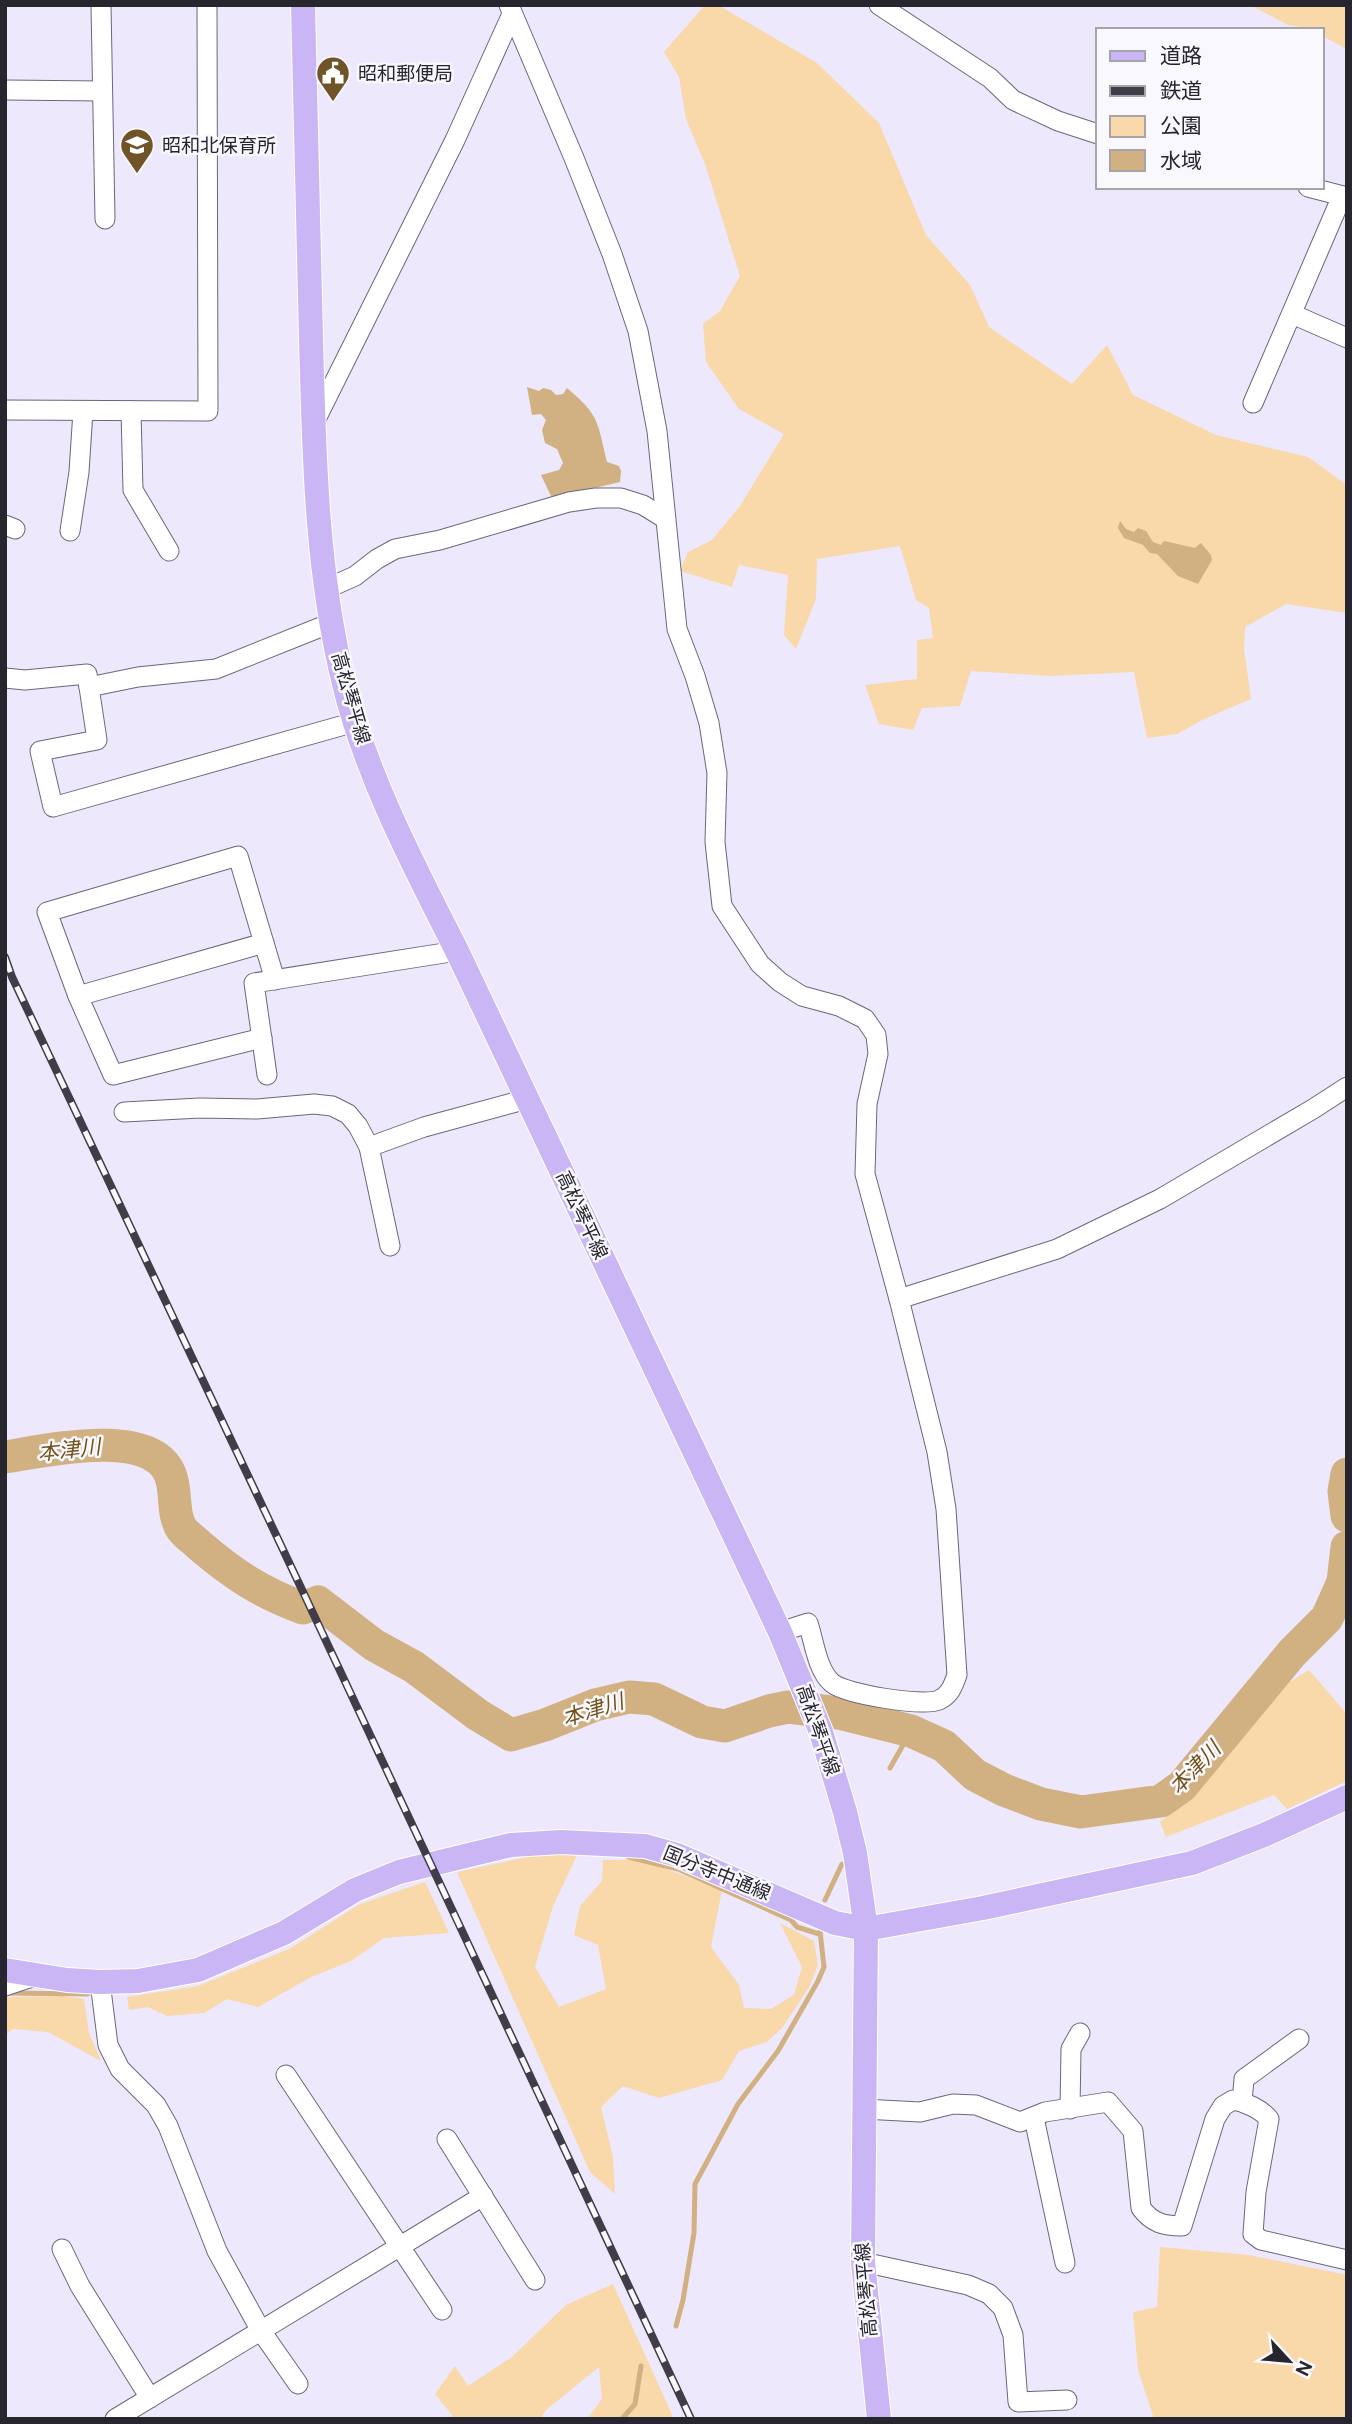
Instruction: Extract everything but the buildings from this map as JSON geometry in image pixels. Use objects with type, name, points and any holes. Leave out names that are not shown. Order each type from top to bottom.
[{"type":"main road","name":"高松琴平線","points":[[303,5],[315,492],[331,623],[344,685],[378,784],[415,868],[457,951],[780,1632],[821,1732],[855,1853],[866,1929],[863,2262],[879,2419]]},
{"type":"main road","name":"国分寺中通線","points":[[5,1970],[100,1982],[138,1981],[198,1970],[284,1933],[355,1890],[399,1872],[511,1845],[561,1842],[645,1846],[666,1852],[835,1923],[866,1929],[984,1908],[1192,1863],[1264,1835],[1347,1797]]},
{"type":"street","points":[[101,5],[105,219]]},
{"type":"street","points":[[5,410],[208,411],[206,5]]},
{"type":"street","points":[[879,5],[990,78],[1013,100],[1058,121],[1096,133]]},
{"type":"street","points":[[313,425],[449,152],[510,10]]},
{"type":"street","points":[[510,10],[574,158],[612,254],[638,331],[657,431],[677,629],[709,723],[717,773],[715,842],[722,906],[760,964],[780,982],[802,996],[839,1006],[864,1019],[876,1035],[878,1054],[867,1104],[864,1174],[899,1298],[937,1452],[946,1509],[957,1675],[952,1690],[939,1700],[923,1703],[845,1690],[832,1683],[824,1672],[808,1623],[780,1632]]},
{"type":"street","points":[[5,90],[103,91]]},
{"type":"street","points":[[1253,403],[1345,197],[1315,189]]},
{"type":"street","points":[[1292,314],[1347,338]]},
{"type":"street","points":[[70,531],[79,472],[83,411]]},
{"type":"street","points":[[131,411],[132,490],[169,551]]},
{"type":"street","points":[[326,589],[355,576],[395,549],[440,540],[569,502],[621,498],[643,505],[664,518]]},
{"type":"street","points":[[89,687],[138,677],[216,669],[331,623]]},
{"type":"street","points":[[5,678],[25,680],[87,674],[97,740],[40,751],[52,807],[355,722]]},
{"type":"street","points":[[262,1038],[113,1075],[78,996],[47,912],[238,856],[275,980]]},
{"type":"street","points":[[78,996],[264,943]]},
{"type":"street","points":[[267,1075],[254,983],[457,951]]},
{"type":"street","points":[[899,1298],[1057,1249],[1160,1199],[1347,1087]]},
{"type":"street","points":[[369,1147],[424,1127],[527,1099]]},
{"type":"street","points":[[124,1112],[200,1108],[257,1109],[314,1104],[332,1106],[348,1114],[369,1147],[390,1246]]},
{"type":"street","points":[[5,1986],[39,1975]]},
{"type":"street","points":[[100,1982],[108,2045],[120,2069],[156,2105],[168,2126],[217,2251],[261,2331],[298,2384]]},
{"type":"street","points":[[1070,2109],[1071,2049],[1080,2033]]},
{"type":"street","points":[[1242,2102],[1244,2079],[1299,2039]]},
{"type":"street","points":[[286,2075],[442,2310]]},
{"type":"street","points":[[863,2109],[920,2112],[953,2104],[976,2105],[1014,2121],[1034,2118],[1045,2112],[1108,2102],[1133,2131],[1141,2207],[1147,2217],[1164,2226],[1182,2226],[1215,2119],[1223,2106],[1233,2100],[1242,2102],[1266,2114],[1269,2119],[1256,2192],[1253,2234],[1261,2240],[1347,2260]]},
{"type":"street","points":[[1034,2118],[1065,2263]]},
{"type":"street","points":[[447,2139],[535,2280]]},
{"type":"street","points":[[115,2419],[483,2196]]},
{"type":"street","points":[[62,2249],[80,2286],[150,2398]]},
{"type":"street","points":[[863,2262],[956,2282],[989,2294],[1003,2308],[1013,2335],[1018,2402],[1067,2400]]},
{"type":"green space","points":[[705,5],[718,5],[817,63],[879,123],[926,235],[970,285],[989,327],[1072,384],[1107,345],[1133,395],[1216,435],[1308,457],[1347,485],[1347,613],[1286,604],[1245,627],[1244,649],[1251,699],[1177,734],[1147,738],[1134,672],[1050,676],[971,671],[960,706],[922,708],[913,730],[879,724],[865,685],[917,679],[917,640],[933,638],[929,608],[916,600],[900,546],[817,559],[816,599],[796,649],[784,635],[788,575],[739,565],[732,587],[680,571],[688,552],[712,540],[740,506],[784,434],[739,409],[706,362],[703,324],[720,311],[740,276],[705,164],[686,119],[679,77],[664,52]]},
{"type":"green space","points":[[1250,5],[1347,5],[1347,49],[1324,37],[1324,28],[1288,25]]},
{"type":"green space","points":[[1309,1670],[1347,1714],[1347,1781],[1287,1809],[1274,1795],[1166,1837],[1160,1822],[1196,1792],[1272,1693]]},
{"type":"green space","points":[[579,1851],[553,1906],[535,1967],[559,2007],[606,1989],[598,1945],[574,1935],[580,1906],[602,1881],[603,1860],[642,1860],[722,1890],[711,1947],[739,1985],[744,2008],[771,2009],[794,1995],[802,1967],[780,1923],[814,1941],[818,1965],[809,1987],[783,2027],[767,2042],[739,2051],[722,2080],[659,2098],[623,2086],[601,2107],[613,2157],[615,2194],[590,2172],[457,1872],[537,1855]]},
{"type":"green space","points":[[425,1882],[449,1933],[384,1938],[351,1961],[311,1977],[258,2007],[227,1999],[204,2013],[167,2016],[148,2007],[129,2010],[127,1997],[198,1986],[289,1949],[360,1904]]},
{"type":"green space","points":[[63,1996],[84,1999],[89,2033],[101,2061],[48,2032],[13,2029],[5,2035],[5,1997]]},
{"type":"green space","points":[[1160,2247],[1249,2255],[1347,2275],[1347,2419],[1154,2419],[1138,2370],[1133,2312],[1157,2307]]},
{"type":"green space","points":[[613,2284],[674,2419],[587,2419],[602,2399],[599,2367],[546,2410],[540,2419],[451,2419],[452,2415],[435,2394],[455,2366],[468,2386],[512,2357],[566,2305]]},
{"type":"water","points":[[527,387],[539,391],[543,388],[551,390],[556,395],[563,394],[567,388],[586,406],[599,428],[607,462],[619,466],[620,482],[552,498],[541,475],[559,470],[563,463],[557,449],[545,443],[542,430],[546,420],[541,414],[532,415]]},
{"type":"water","points":[[1120,521],[1126,529],[1134,532],[1138,528],[1146,531],[1153,542],[1161,545],[1164,541],[1195,548],[1201,543],[1212,560],[1198,584],[1178,576],[1157,554],[1150,553],[1143,545],[1124,538],[1118,528]]},
{"type":"waterway","name":"本津川","points":[[5,1457],[95,1445],[141,1450],[159,1459],[170,1474],[176,1514],[182,1529],[224,1565],[260,1589],[303,1608],[318,1602],[374,1645],[414,1667],[478,1715],[511,1735],[595,1705],[629,1697],[654,1699],[702,1722],[725,1726],[788,1707],[839,1713],[911,1731],[944,1746],[975,1775],[1004,1790],[1041,1804],[1081,1812],[1161,1801],[1182,1786],[1292,1653],[1327,1618],[1343,1582],[1347,1547]]},
{"type":"waterway","name":"本津川","points":[[1347,1474],[1344,1491],[1347,1516]]},
{"type":"waterway","points":[[890,1768],[911,1731]]},
{"type":"waterway","points":[[628,1857],[678,1869],[791,1920],[797,1927],[819,1934]]},
{"type":"waterway","points":[[825,1900],[842,1864]]},
{"type":"waterway","points":[[676,2326],[694,2233],[695,2184],[738,2104],[778,2051],[818,1981],[824,1967],[820,1931]]},
{"type":"waterway","points":[[8,1993],[88,1994]]},
{"type":"waterway","points":[[622,2419],[635,2404],[641,2366]]},
{"type":"railway","points":[[5,957],[12,977],[691,2419]]},
{"type":"place","name":"昭和郵便局","points":[[333,103]]},
{"type":"place","name":"昭和北保育所","points":[[137,175]]}]
